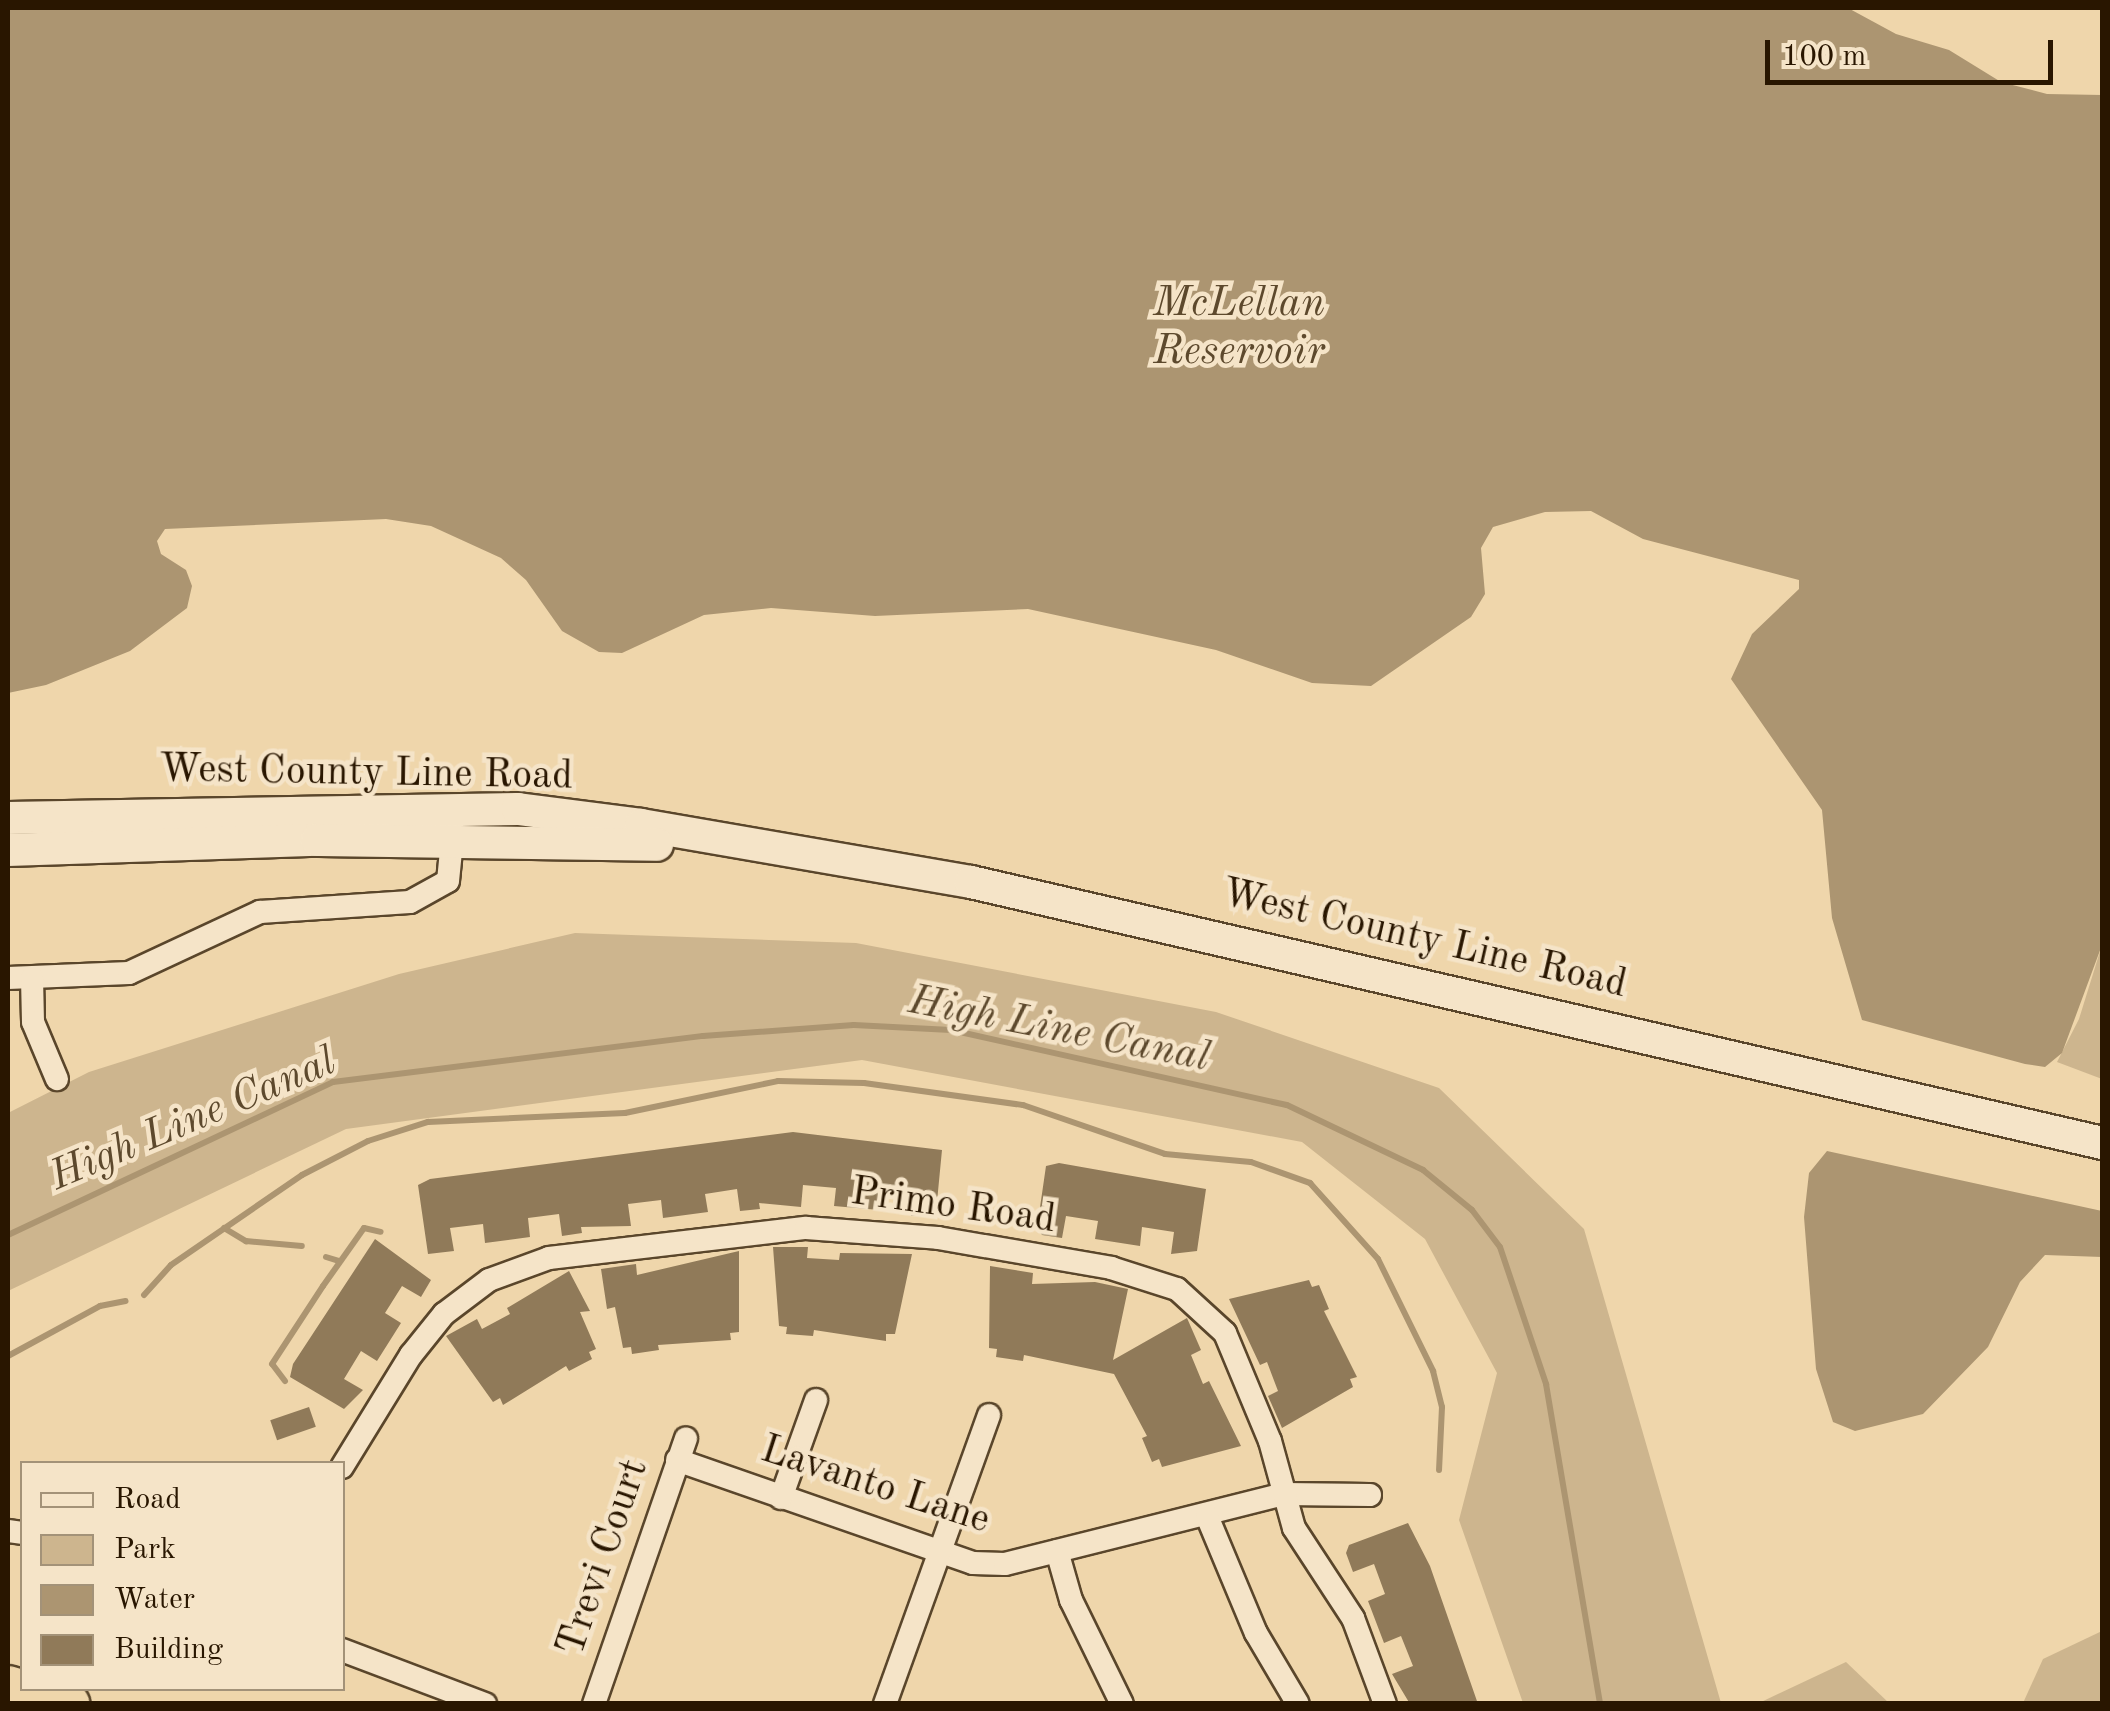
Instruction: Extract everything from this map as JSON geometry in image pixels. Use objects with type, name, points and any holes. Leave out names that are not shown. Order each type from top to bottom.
[{"type":"highway","points":[[25,1691],[69,1704]]},
{"type":"main road","name":"West County Line Road","points":[[8,818],[518,809],[882,864],[1048,898],[2102,1143]]},
{"type":"main road","name":"West County Line Road","points":[[8,850],[452,841],[721,842]]},
{"type":"street","points":[[8,978],[129,973],[260,912],[432,896],[448,881],[452,841]]},
{"type":"street","points":[[32,978],[33,1022],[57,1079]]},
{"type":"street","name":"Primo Road","points":[[345,1461],[426,1334],[489,1280],[576,1252],[822,1228],[938,1238],[1092,1264],[1177,1289],[1225,1332],[1301,1544],[1352,1618],[1384,1704]]},
{"type":"street","points":[[781,1498],[816,1400]]},
{"type":"street","points":[[885,1704],[989,1415]]},
{"type":"street","name":"Trevi Court","points":[[594,1704],[686,1438]]},
{"type":"street","name":"Lavanto Lane","points":[[677,1460],[940,1555],[1005,1564],[1284,1494],[1370,1494]]},
{"type":"street","points":[[1207,1516],[1256,1633],[1298,1704]]},
{"type":"street","points":[[1057,1552],[1072,1600],[1122,1704]]},
{"type":"street","points":[[345,1651],[486,1704]]},
{"type":"green space","points":[[575,933],[856,943],[1216,1012],[1439,1088],[1584,1229],[1721,1703],[1523,1703],[1459,1520],[1497,1373],[1425,1239],[1302,1142],[862,1060],[346,1129],[8,1291],[8,1113],[89,1072],[399,974]]},
{"type":"green space","points":[[2102,945],[2102,1079],[2057,1062],[2079,1019]]},
{"type":"green space","points":[[2102,1631],[2102,1703],[2023,1703],[2043,1659]]},
{"type":"green space","points":[[1846,1662],[1889,1703],[1759,1703]]},
{"type":"water","name":"McLellan Reservoir","points":[[8,8],[1848,8],[1896,34],[1949,50],[2001,82],[2047,94],[2102,95],[2102,945],[2062,1053],[2045,1067],[2025,1064],[1862,1020],[1832,918],[1822,810],[1731,679],[1752,634],[1799,589],[1799,580],[1643,539],[1591,511],[1545,512],[1493,527],[1481,548],[1485,594],[1471,617],[1371,686],[1312,683],[1216,650],[1028,609],[875,616],[771,608],[704,615],[622,653],[599,652],[562,631],[526,580],[501,558],[431,526],[386,519],[165,529],[157,541],[161,554],[186,570],[192,586],[187,608],[130,651],[46,685],[8,693]]},
{"type":"water","points":[[1827,1151],[2102,1211],[2102,1257],[2045,1255],[2020,1282],[1988,1347],[1923,1414],[1855,1431],[1833,1422],[1816,1369],[1804,1217],[1809,1173]]},
{"type":"building","points":[[793,1132],[942,1150],[936,1212],[911,1216],[913,1194],[880,1192],[879,1210],[834,1206],[836,1188],[803,1185],[801,1207],[759,1203],[760,1209],[740,1211],[737,1189],[705,1194],[708,1212],[663,1218],[661,1200],[628,1204],[631,1226],[581,1227],[582,1233],[562,1236],[559,1214],[528,1218],[530,1237],[485,1243],[483,1224],[450,1228],[454,1251],[428,1254],[418,1185],[430,1179]]},
{"type":"building","points":[[1059,1163],[1206,1189],[1197,1251],[1171,1254],[1174,1232],[1142,1227],[1140,1246],[1095,1239],[1098,1221],[1066,1216],[1062,1238],[1042,1235],[1037,1228],[1046,1166]]},
{"type":"building","points":[[375,1239],[431,1280],[421,1297],[402,1286],[385,1313],[401,1323],[377,1361],[361,1351],[344,1379],[363,1390],[344,1409],[290,1377],[293,1364]]},
{"type":"building","points":[[773,1247],[808,1247],[807,1258],[839,1260],[840,1253],[912,1254],[895,1334],[886,1334],[886,1341],[814,1330],[813,1336],[786,1334],[787,1327],[779,1326]]},
{"type":"building","points":[[739,1251],[739,1332],[730,1333],[731,1340],[658,1345],[659,1350],[632,1354],[631,1347],[623,1348],[615,1307],[607,1309],[601,1269],[636,1264],[637,1275]]},
{"type":"building","points":[[990,1266],[1033,1273],[1032,1284],[1095,1282],[1128,1289],[1113,1360],[1187,1318],[1201,1350],[1191,1355],[1203,1384],[1209,1381],[1241,1446],[1162,1467],[1159,1459],[1152,1462],[1142,1438],[1147,1436],[1114,1374],[1024,1355],[1023,1361],[996,1357],[997,1349],[989,1348]]},
{"type":"building","points":[[569,1271],[590,1311],[580,1312],[596,1349],[589,1352],[592,1359],[569,1371],[566,1366],[503,1405],[500,1398],[493,1402],[446,1336],[477,1319],[482,1329],[510,1314],[507,1308]]},
{"type":"building","points":[[1309,1280],[1312,1287],[1319,1285],[1329,1309],[1324,1311],[1357,1377],[1350,1379],[1353,1387],[1282,1428],[1268,1396],[1278,1391],[1267,1362],[1260,1365],[1229,1299]]},
{"type":"building","points":[[309,1407],[316,1427],[277,1440],[270,1420]]},
{"type":"building","points":[[1408,1523],[1430,1566],[1478,1704],[1410,1704],[1392,1674],[1413,1666],[1401,1636],[1384,1643],[1368,1601],[1385,1594],[1374,1564],[1353,1572],[1346,1553],[1349,1545]]},
{"type":"waterway","name":"High Line Canal","points":[[8,1235],[333,1082],[703,1036],[854,1025],[951,1030],[1287,1105],[1423,1170],[1472,1210],[1500,1247],[1546,1384],[1600,1704]]},
{"type":"waterway","points":[[144,1295],[171,1265],[302,1175],[368,1141],[428,1122],[625,1113],[778,1081],[864,1083],[1023,1105],[1165,1154],[1251,1162],[1310,1183],[1378,1259],[1433,1371],[1442,1407],[1439,1470]]},
{"type":"waterway","points":[[224,1228],[246,1241],[302,1246]]},
{"type":"waterway","points":[[285,1381],[272,1364],[364,1228],[381,1232]]},
{"type":"waterway","points":[[326,1257],[339,1261]]},
{"type":"waterway","points":[[8,1356],[100,1306],[126,1301]]}]
